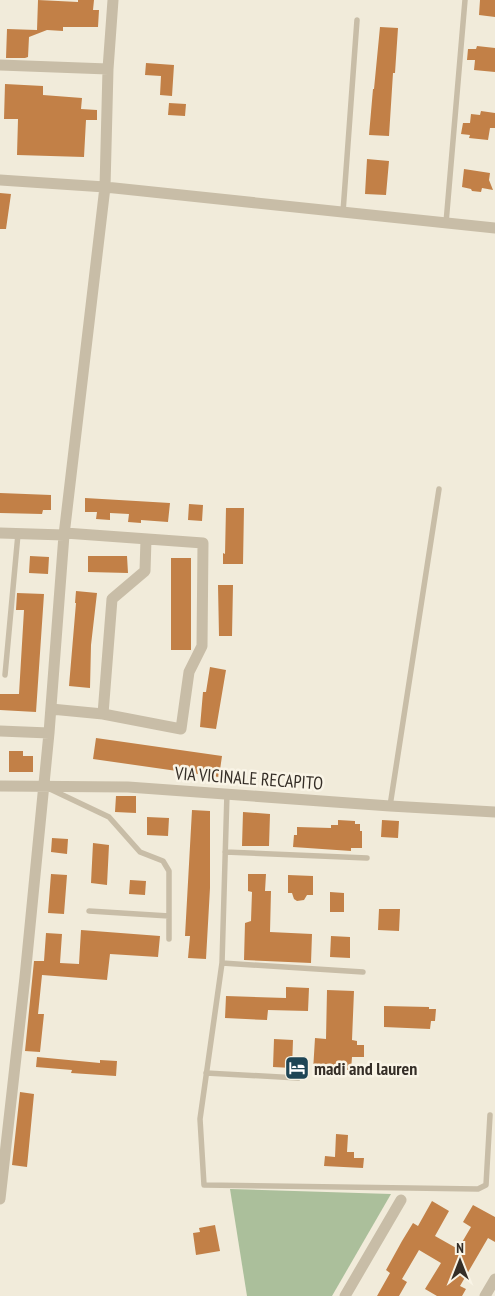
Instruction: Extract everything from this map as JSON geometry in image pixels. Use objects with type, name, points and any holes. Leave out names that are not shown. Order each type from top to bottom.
[{"type":"street","points":[[0,1199],[3,1130],[25,977],[49,733],[65,534],[105,188],[108,69],[113,0]]},
{"type":"street","points":[[0,65],[108,69]]},
{"type":"street","points":[[0,180],[105,188],[495,228]]},
{"type":"street","points":[[0,533],[65,534],[203,543],[202,646],[189,672],[181,729],[103,714],[51,709]]},
{"type":"street","points":[[103,714],[112,600],[145,571],[146,539]]},
{"type":"street","points":[[0,730],[49,733]]},
{"type":"street","name":"VIA VICINALE RECAPITO","points":[[0,786],[128,787],[495,812]]},
{"type":"street","points":[[345,1296],[401,1200]]},
{"type":"street","points":[[485,1296],[495,1279]]},
{"type":"lane","points":[[446,223],[464,0]]},
{"type":"lane","points":[[343,212],[357,20]]},
{"type":"lane","points":[[390,806],[439,489]]},
{"type":"lane","points":[[5,675],[18,534]]},
{"type":"lane","points":[[43,786],[109,817],[140,852],[163,861],[169,870],[169,939]]},
{"type":"lane","points":[[227,793],[222,963],[200,1119],[204,1185],[478,1189],[486,1185],[490,1115]]},
{"type":"lane","points":[[225,852],[366,858]]},
{"type":"lane","points":[[89,911],[169,916]]},
{"type":"lane","points":[[222,963],[363,972]]},
{"type":"lane","points":[[206,1073],[298,1078]]},
{"type":"green space","points":[[230,1189],[391,1194],[332,1296],[247,1296]]},
{"type":"building","points":[[38,0],[78,2],[78,0],[94,0],[93,10],[99,10],[98,27],[63,27],[63,31],[47,30],[29,37],[28,57],[6,58],[7,29],[37,30]]},
{"type":"building","points":[[480,0],[495,0],[495,17],[479,15]]},
{"type":"building","points":[[380,27],[398,28],[389,136],[369,135]]},
{"type":"building","points":[[477,46],[495,48],[495,72],[474,70],[475,60],[467,60],[468,49],[476,49]]},
{"type":"building","points":[[146,63],[174,65],[172,96],[160,95],[161,76],[145,75]]},
{"type":"building","points":[[5,84],[43,86],[43,95],[82,98],[81,109],[97,110],[97,120],[86,120],[84,157],[17,155],[18,119],[4,119]]},
{"type":"building","points":[[169,103],[186,104],[185,116],[168,115]]},
{"type":"building","points":[[481,111],[495,113],[495,128],[490,128],[488,140],[469,138],[470,135],[461,134],[463,123],[470,123],[471,114],[480,115]]},
{"type":"building","points":[[367,159],[389,161],[386,195],[365,194]]},
{"type":"building","points":[[464,169],[490,173],[489,180],[493,190],[482,188],[481,192],[462,187]]},
{"type":"building","points":[[0,193],[11,194],[6,229],[0,229]]},
{"type":"building","points":[[0,493],[51,495],[51,510],[43,510],[42,514],[0,513]]},
{"type":"building","points":[[85,498],[170,503],[168,522],[141,520],[141,523],[128,522],[129,514],[110,513],[110,520],[96,519],[97,512],[85,512]]},
{"type":"building","points":[[189,504],[203,505],[202,521],[188,520]]},
{"type":"building","points":[[226,508],[244,508],[243,564],[223,564]]},
{"type":"building","points":[[30,556],[49,557],[48,574],[29,573]]},
{"type":"building","points":[[88,556],[127,556],[128,573],[88,572]]},
{"type":"building","points":[[171,558],[191,558],[191,650],[171,650]]},
{"type":"building","points":[[218,585],[233,585],[232,636],[219,636]]},
{"type":"building","points":[[76,591],[97,593],[91,645],[90,688],[69,686]]},
{"type":"building","points":[[17,593],[44,594],[36,712],[0,710],[0,694],[19,694],[24,610],[16,610]]},
{"type":"building","points":[[210,667],[226,670],[216,729],[200,727],[203,692],[206,692]]},
{"type":"building","points":[[96,738],[222,756],[219,777],[93,759]]},
{"type":"building","points":[[9,751],[23,751],[23,756],[33,756],[33,772],[9,772]]},
{"type":"building","points":[[116,796],[136,796],[136,813],[115,812]]},
{"type":"building","points":[[192,810],[210,811],[210,888],[206,959],[188,958],[190,936],[185,936]]},
{"type":"building","points":[[243,812],[270,814],[269,846],[242,846]]},
{"type":"building","points":[[147,817],[169,818],[168,836],[147,835]]},
{"type":"building","points":[[338,820],[355,821],[355,824],[360,824],[362,848],[351,848],[351,851],[293,847],[294,835],[297,835],[297,827],[331,828],[331,825],[338,825]]},
{"type":"building","points":[[382,820],[399,821],[398,838],[381,837]]},
{"type":"building","points":[[52,838],[68,839],[67,854],[51,852]]},
{"type":"building","points":[[93,843],[109,845],[107,885],[91,883]]},
{"type":"building","points":[[51,874],[67,875],[64,914],[48,913]]},
{"type":"building","points":[[248,874],[266,874],[265,891],[271,891],[270,932],[312,934],[311,963],[244,960],[245,923],[251,921],[252,892],[248,891]]},
{"type":"building","points":[[288,875],[313,876],[313,895],[307,895],[304,900],[297,901],[294,899],[292,893],[288,893]]},
{"type":"building","points":[[130,880],[146,881],[145,895],[129,894]]},
{"type":"building","points":[[330,892],[344,893],[344,912],[330,912]]},
{"type":"building","points":[[379,909],[400,909],[399,931],[378,930]]},
{"type":"building","points":[[81,930],[160,936],[158,957],[110,954],[107,980],[42,975],[38,1014],[44,1014],[40,1052],[25,1051],[34,961],[44,961],[46,933],[62,934],[60,963],[79,964]]},
{"type":"building","points":[[331,936],[350,937],[350,958],[330,957]]},
{"type":"building","points":[[286,987],[309,988],[308,1011],[268,1010],[267,1020],[225,1018],[226,996],[286,998]]},
{"type":"building","points":[[327,990],[354,991],[352,1040],[357,1041],[357,1045],[364,1045],[364,1057],[352,1057],[351,1070],[345,1070],[344,1075],[335,1074],[335,1071],[313,1071],[315,1038],[326,1039]]},
{"type":"building","points":[[384,1006],[429,1007],[429,1009],[436,1009],[435,1021],[431,1021],[430,1029],[384,1027]]},
{"type":"building","points":[[274,1039],[293,1040],[292,1068],[273,1067]]},
{"type":"building","points":[[37,1057],[100,1063],[100,1060],[117,1061],[116,1076],[71,1073],[72,1070],[36,1067]]},
{"type":"building","points":[[20,1092],[34,1094],[27,1167],[12,1165]]},
{"type":"building","points":[[336,1134],[348,1135],[347,1152],[354,1152],[354,1158],[364,1158],[363,1168],[324,1166],[325,1156],[335,1157]]},
{"type":"building","points":[[432,1201],[449,1211],[435,1236],[458,1249],[471,1227],[463,1222],[473,1205],[495,1217],[495,1242],[488,1238],[460,1286],[466,1289],[462,1296],[437,1296],[425,1289],[441,1263],[419,1250],[402,1279],[407,1282],[399,1296],[377,1296],[390,1273],[386,1270],[402,1241],[413,1223],[418,1226]]},
{"type":"building","points":[[215,1225],[220,1251],[196,1255],[193,1233],[200,1232],[199,1228]]},
{"type":"place","name":"madi and lauren","points":[[297,1068]]}]
